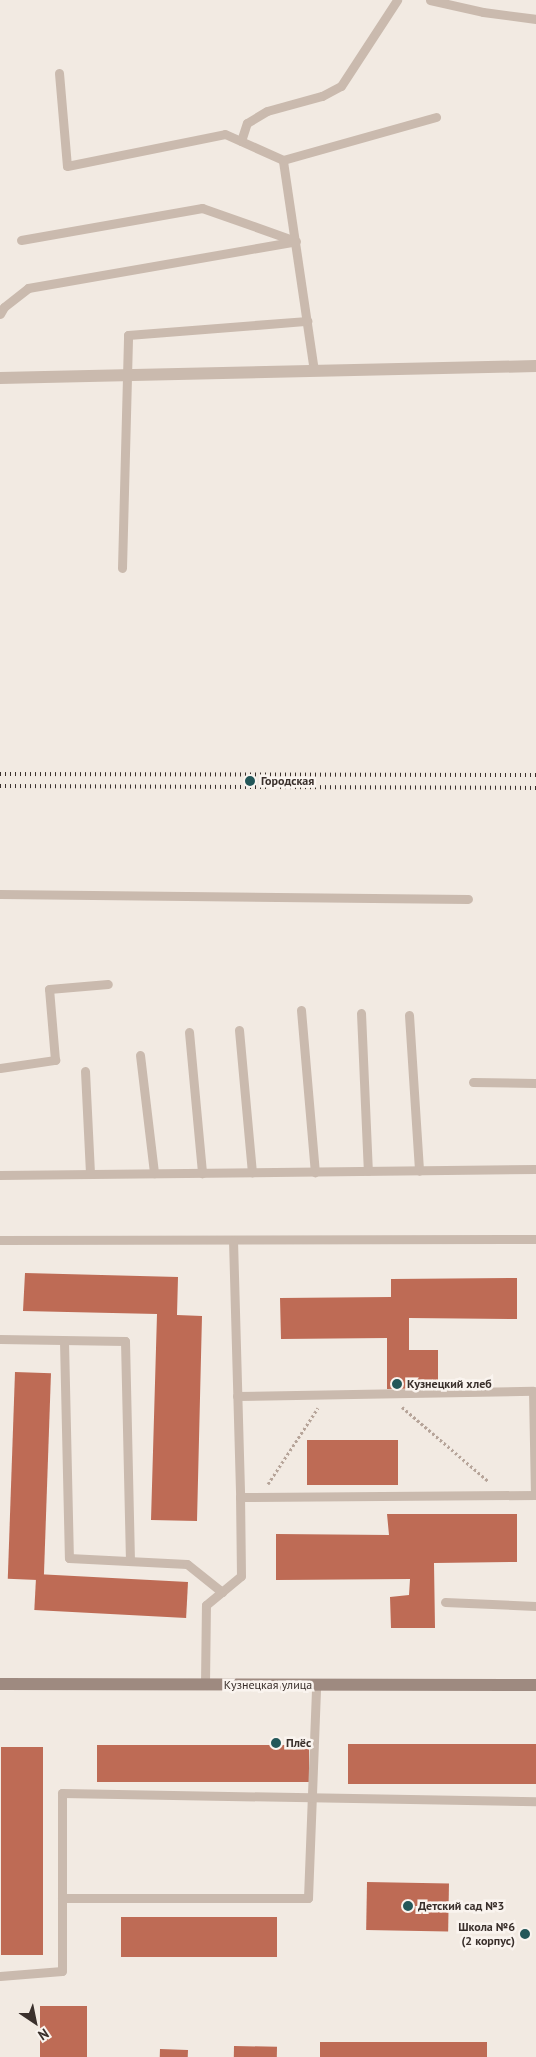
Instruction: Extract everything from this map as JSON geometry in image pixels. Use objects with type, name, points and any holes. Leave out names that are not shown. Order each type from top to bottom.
[{"type":"main road","name":"Кузнецкая улица","points":[[0,1684],[536,1685]]},
{"type":"street","points":[[0,378],[536,366]]},
{"type":"lane","points":[[241,141],[247,123],[267,111],[322,96],[341,86],[396,0]]},
{"type":"lane","points":[[430,0],[483,12],[536,19]]},
{"type":"lane","points":[[59,73],[67,166],[225,134],[283,160],[436,117]]},
{"type":"lane","points":[[283,160],[314,370]]},
{"type":"lane","points":[[20,240],[202,208],[296,241]]},
{"type":"lane","points":[[0,314],[4,307],[28,288],[296,241]]},
{"type":"lane","points":[[122,568],[128,335],[308,321]]},
{"type":"lane","points":[[0,894],[468,899]]},
{"type":"lane","points":[[0,1068],[54,1060],[49,989],[108,984]]},
{"type":"lane","points":[[301,1010],[315,1172]]},
{"type":"lane","points":[[361,1013],[368,1171]]},
{"type":"lane","points":[[408,1015],[419,1170]]},
{"type":"lane","points":[[239,1030],[252,1172]]},
{"type":"lane","points":[[188,1032],[202,1173]]},
{"type":"lane","points":[[140,1055],[154,1173]]},
{"type":"lane","points":[[85,1071],[90,1174]]},
{"type":"lane","points":[[473,1082],[536,1083]]},
{"type":"lane","points":[[0,1175],[536,1169]]},
{"type":"lane","points":[[0,1240],[536,1239]]},
{"type":"lane","points":[[205,1684],[206,1606],[241,1576],[233,1240]]},
{"type":"lane","points":[[0,1339],[125,1341],[130,1562]]},
{"type":"lane","points":[[64,1341],[69,1558],[187,1564],[222,1592]]},
{"type":"lane","points":[[237,1396],[533,1391],[536,1495],[240,1497]]},
{"type":"lane","points":[[445,1602],[536,1606]]},
{"type":"lane","points":[[62,1898],[308,1898],[314,1797],[316,1685]]},
{"type":"lane","points":[[0,1976],[62,1971],[62,1793],[536,1801]]},
{"type":"path","points":[[386,1393],[505,1495]]},
{"type":"path","points":[[261,1496],[326,1394]]},
{"type":"building","points":[[25,1273],[178,1277],[177,1315],[202,1316],[197,1521],[151,1520],[157,1314],[23,1311]]},
{"type":"building","points":[[517,1278],[517,1319],[409,1318],[409,1350],[438,1350],[438,1388],[387,1389],[387,1338],[281,1339],[280,1298],[391,1297],[391,1279]]},
{"type":"building","points":[[15,1372],[51,1373],[44,1580],[8,1579]]},
{"type":"building","points":[[307,1440],[398,1440],[398,1485],[307,1485]]},
{"type":"building","points":[[387,1514],[517,1514],[517,1562],[434,1563],[435,1628],[391,1628],[390,1597],[409,1595],[410,1579],[276,1580],[276,1534],[389,1535]]},
{"type":"building","points":[[36,1574],[188,1582],[186,1618],[34,1610]]},
{"type":"building","points":[[348,1744],[536,1744],[536,1784],[348,1784]]},
{"type":"building","points":[[97,1745],[309,1745],[309,1782],[97,1782]]},
{"type":"building","points":[[1,1747],[43,1747],[43,1955],[1,1955]]},
{"type":"building","name":"Детский сад №3","points":[[367,1882],[449,1883],[448,1931],[366,1930]]},
{"type":"building","points":[[121,1917],[277,1917],[277,1957],[121,1957]]},
{"type":"building","points":[[40,2006],[87,2006],[87,2057],[40,2057]]},
{"type":"building","points":[[320,2042],[487,2042],[487,2057],[320,2057]]},
{"type":"building","points":[[234,2046],[277,2047],[277,2057],[234,2057]]},
{"type":"building","points":[[160,2049],[188,2050],[188,2057],[160,2057]]},
{"type":"railway","points":[[0,774],[536,775]]},
{"type":"railway","points":[[0,786],[536,788]]},
{"type":"place","name":"Городская","points":[[250,781]]},
{"type":"place","name":"Кузнецкий хлеб","points":[[397,1384]]},
{"type":"place","name":"Плёс","points":[[276,1743]]},
{"type":"place","name":"Детский сад №3","points":[[408,1906]]},
{"type":"place","name":"Школа №6 (2 корпус)","points":[[525,1934]]}]
